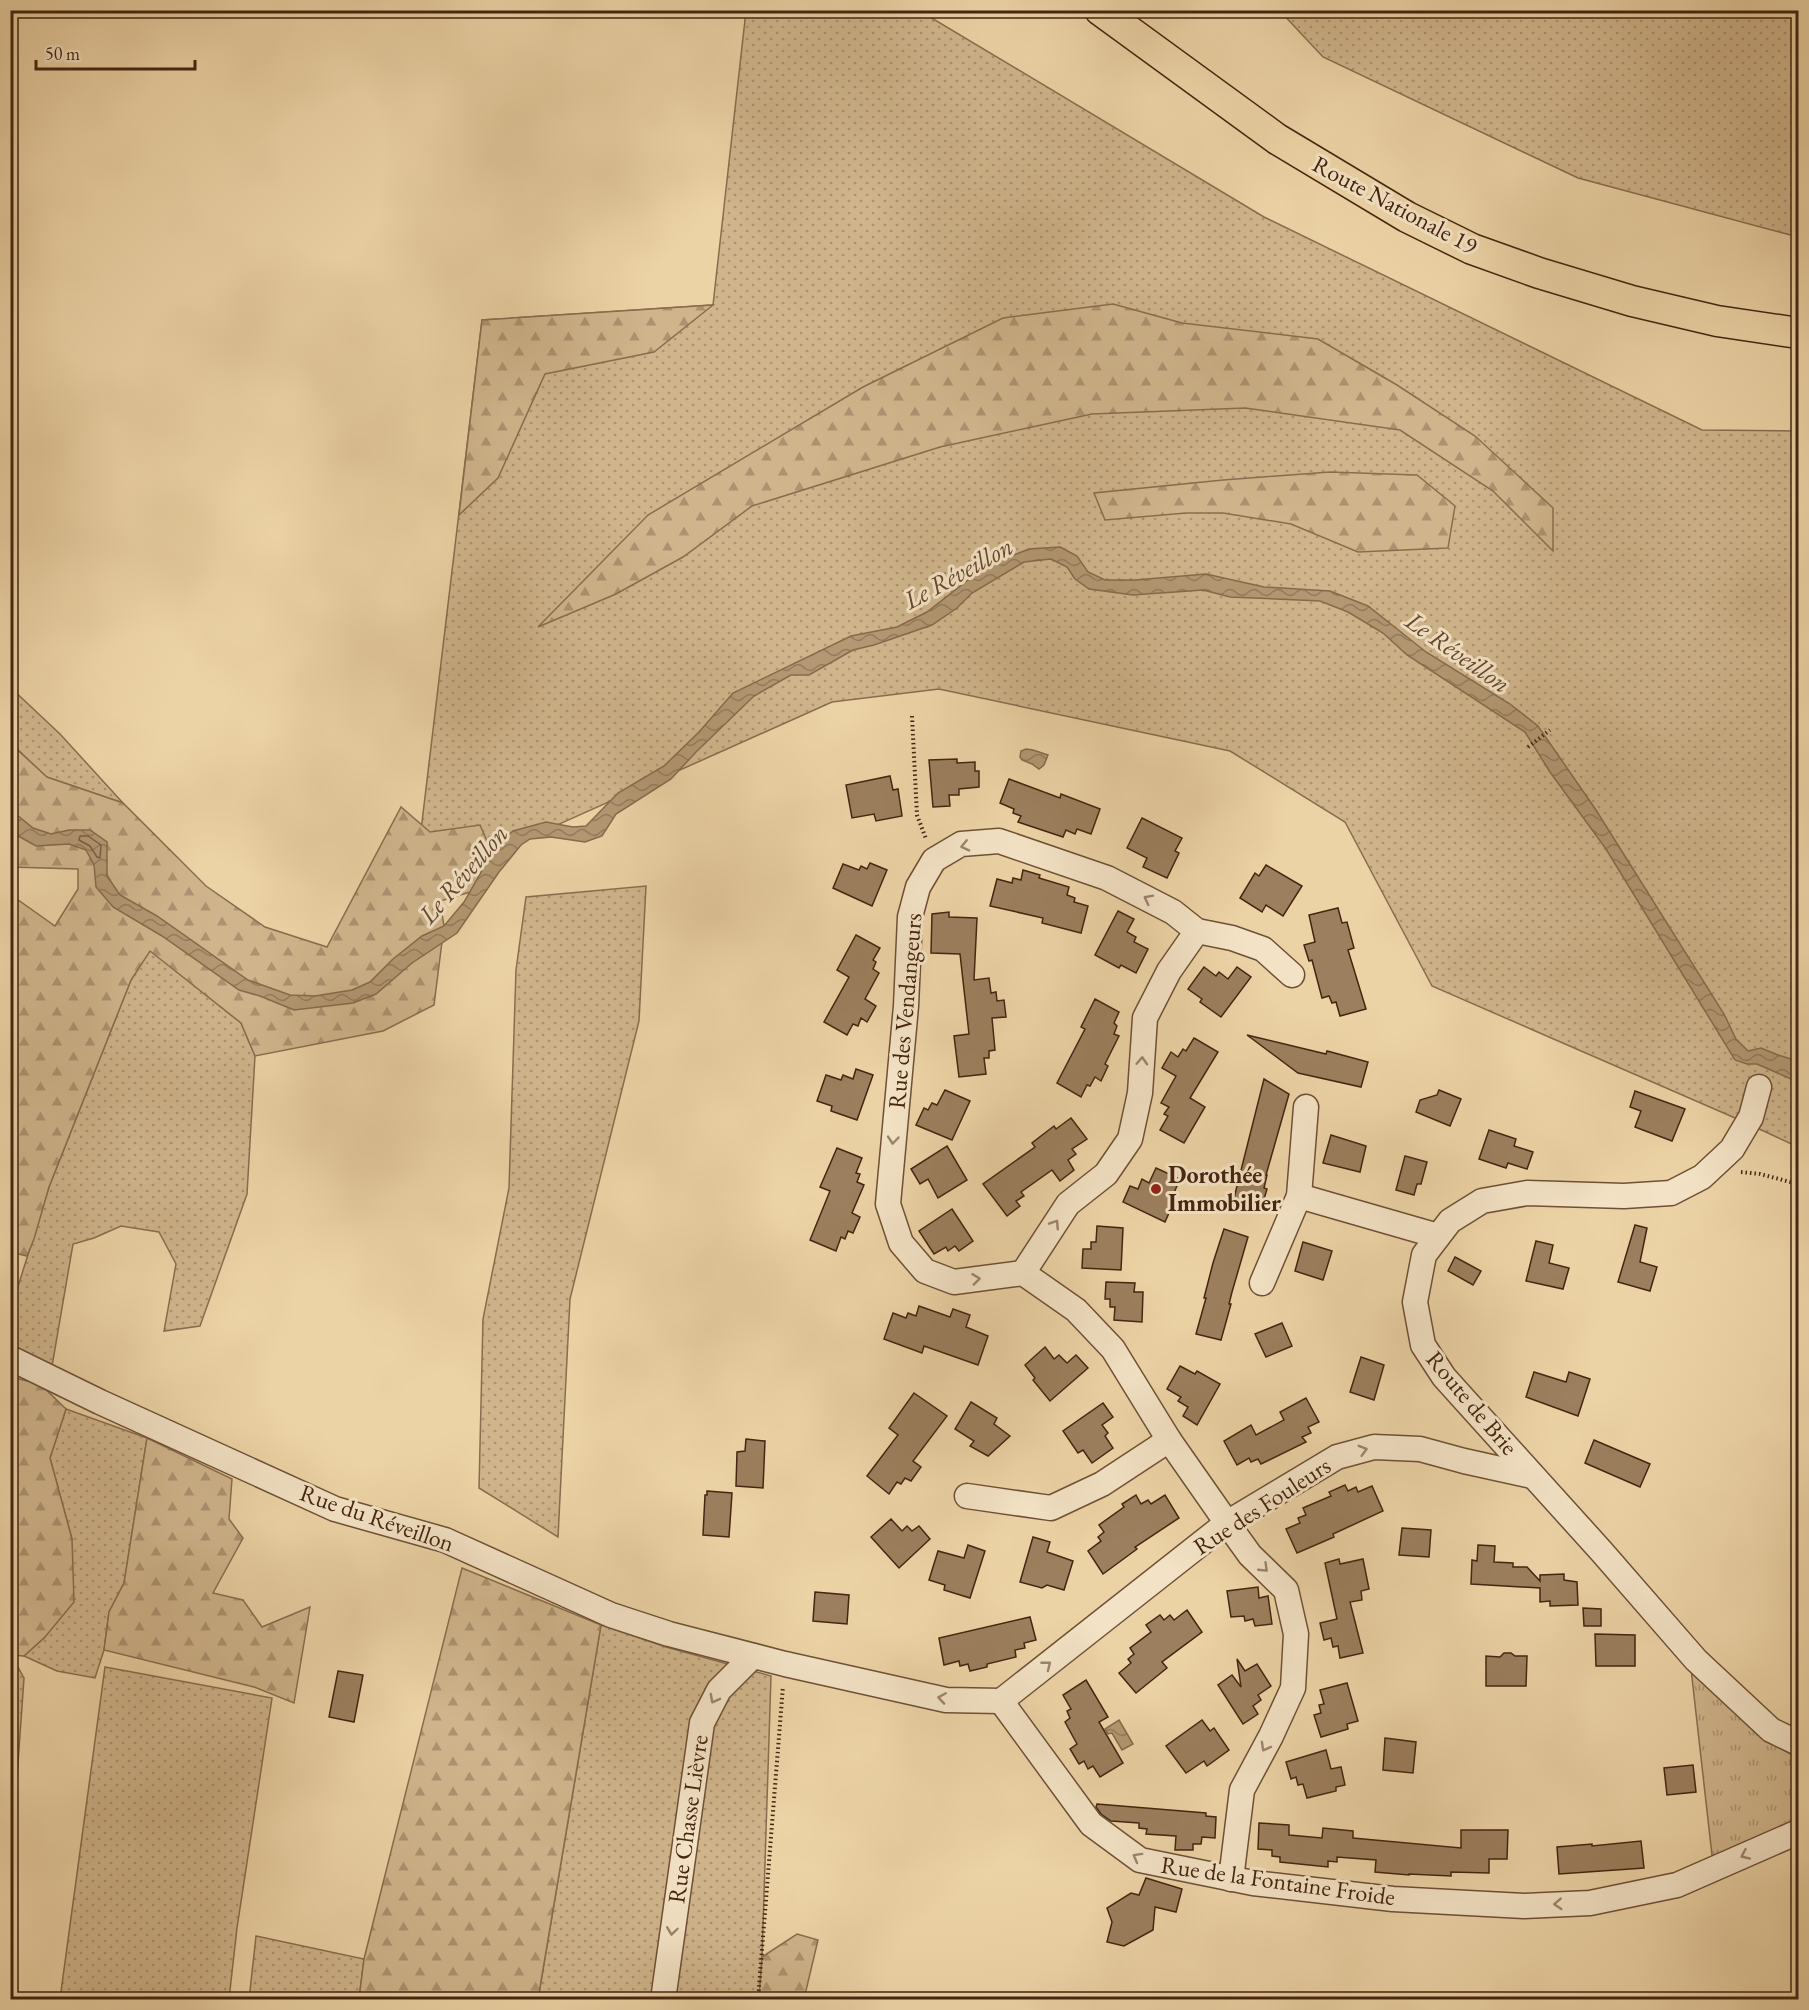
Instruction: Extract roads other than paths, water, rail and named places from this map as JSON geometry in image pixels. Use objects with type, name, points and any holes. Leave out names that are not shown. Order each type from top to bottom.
[{"type":"main road","name":"Route Nationale 19","points":[[1100,10],[1277,139],[1407,217],[1472,249],[1539,273],[1632,301],[1717,321],[1798,333]]},
{"type":"street","name":"Rue des Vendangeurs","points":[[1023,1273],[954,1282],[926,1271],[901,1244],[888,1204],[906,1006],[910,917],[918,887],[934,860],[961,844],[999,842],[1107,878],[1173,912],[1197,931],[1232,938],[1263,949],[1292,975]]},
{"type":"street","points":[[1197,931],[1169,971],[1144,1018],[1140,1093],[1130,1139],[1106,1174],[1068,1204],[1023,1273],[1076,1310],[1113,1350],[1169,1440],[1250,1555],[1286,1590],[1296,1634],[1293,1688],[1242,1790],[1231,1879]]},
{"type":"street","name":"Route de Brie","points":[[1759,1087],[1751,1117],[1732,1149],[1702,1177],[1671,1193],[1624,1196],[1527,1193],[1482,1202],[1450,1221],[1424,1255],[1415,1302],[1423,1346],[1444,1377],[1696,1660],[1771,1730],[1798,1743]]},
{"type":"street","points":[[1262,1283],[1299,1196],[1306,1107]]},
{"type":"street","points":[[1299,1196],[1438,1236]]},
{"type":"street","name":"Rue du Réveillon","points":[[10,1358],[100,1402],[335,1509],[445,1540],[611,1615],[669,1634],[753,1656]]},
{"type":"street","points":[[967,1496],[1051,1508],[1102,1484],[1169,1440]]},
{"type":"street","name":"Rue des Fouleurs","points":[[1000,1701],[1227,1523],[1337,1457],[1374,1447],[1420,1449],[1532,1476]]},
{"type":"street","points":[[753,1656],[946,1700],[1000,1701]]},
{"type":"street","name":"Rue Chasse Lièvre","points":[[663,2000],[702,1723],[719,1690],[753,1656]]},
{"type":"street","name":"Rue de la Fontaine Froide","points":[[1000,1701],[1091,1824],[1140,1860],[1231,1879],[1393,1899],[1524,1906],[1590,1903],[1677,1885],[1798,1832]]},
{"type":"water","points":[[1060,547],[1077,556],[1088,572],[1105,580],[1206,574],[1264,587],[1330,591],[1368,606],[1426,652],[1510,704],[1538,726],[1596,810],[1724,1014],[1736,1039],[1748,1051],[1761,1048],[1798,1061],[1798,1082],[1757,1064],[1735,1060],[1606,849],[1550,772],[1525,732],[1407,655],[1383,633],[1348,612],[1320,601],[1230,597],[1203,590],[1133,595],[1089,589],[1075,579],[1067,567],[1051,559],[1024,562],[972,593],[957,608],[932,625],[853,650],[809,675],[791,675],[754,696],[671,779],[616,814],[602,836],[585,842],[551,837],[530,839],[521,845],[499,872],[457,933],[412,963],[376,994],[353,1003],[294,1010],[239,990],[162,936],[113,907],[96,887],[94,865],[86,850],[69,844],[36,846],[11,832],[11,810],[33,828],[51,834],[69,830],[90,830],[107,842],[107,876],[120,895],[157,916],[248,980],[290,995],[315,996],[352,990],[370,982],[393,959],[422,936],[444,926],[464,902],[491,850],[513,831],[546,822],[573,827],[586,826],[618,793],[664,766],[699,732],[733,693],[851,636],[897,627],[927,612],[986,566],[1029,549]]},
{"type":"water","points":[[1026,749],[1048,755],[1044,765],[1039,769],[1022,760],[1021,751]]},
{"type":"water","points":[[1119,1720],[1133,1744],[1122,1750],[1112,1733],[1108,1734],[1105,1729]]},
{"type":"place","name":"Dorothée Immobilier","points":[[1156,1189]]},
{"type":"water label","name":"Le Réveillon","points":[[958,573]]},
{"type":"water label","name":"Le Réveillon","points":[[1458,652]]},
{"type":"water label","name":"Le Réveillon","points":[[463,874]]}]
